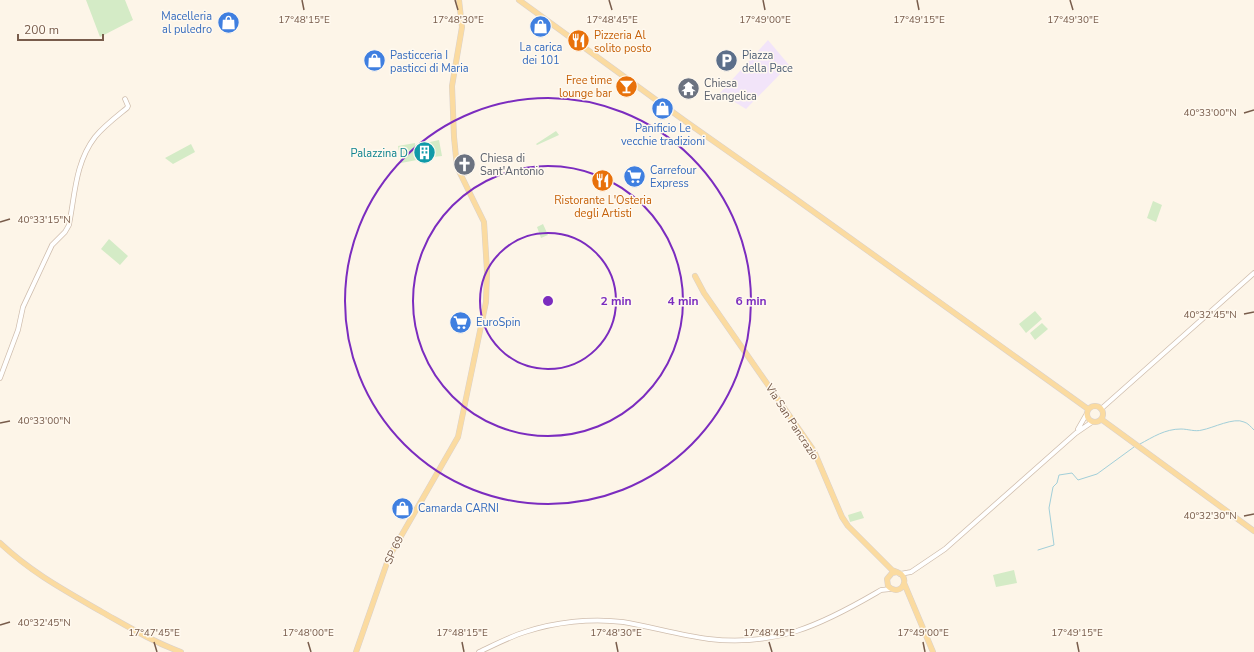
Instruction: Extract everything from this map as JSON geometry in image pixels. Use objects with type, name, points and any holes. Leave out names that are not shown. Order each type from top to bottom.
[{"type":"main road","name":"SP 69","points":[[356,652],[389,556],[458,437],[486,302],[488,271],[484,222],[457,167],[453,128],[452,86],[462,27],[459,0]]},
{"type":"main road","points":[[519,0],[1087,412],[1088,419],[1092,422],[1097,422],[1103,415],[1101,409],[1094,406],[1087,412]]},
{"type":"main road","name":"Via San Pancrazio","points":[[695,276],[704,293],[814,451],[842,517],[848,526],[887,566],[898,573]]},
{"type":"main road","points":[[1101,419],[1254,531]]},
{"type":"main road","points":[[0,543],[20,562],[40,576],[116,620],[168,648],[181,652]]},
{"type":"main road","points":[[887,566],[888,586],[891,589],[896,590],[900,588],[904,582]]},
{"type":"main road","points":[[887,580],[892,573],[898,573],[904,582],[933,652]]},
{"type":"main road","points":[[900,588],[909,594]]},
{"type":"street","points":[[0,378],[18,330],[23,307],[52,245],[65,232],[69,225],[78,170],[83,156],[96,136],[127,108],[128,106],[125,98]]},
{"type":"street","points":[[1101,409],[1254,273]]},
{"type":"street","points":[[1076,433],[1087,412]]},
{"type":"street","points":[[904,582],[918,568],[945,549],[1076,433],[1092,422]]},
{"type":"street","points":[[898,573],[907,573],[918,568]]},
{"type":"street","points":[[876,593],[887,580]]},
{"type":"street","points":[[479,652],[523,632],[552,625],[581,622],[623,622],[710,639],[739,640],[767,638],[810,627],[830,619],[876,593],[891,589]]},
{"type":"shaded area","points":[[768,40],[789,65],[746,109],[720,93]]},
{"type":"green space","points":[[86,0],[125,0],[133,20],[100,37]]},
{"type":"green space","points":[[556,131],[559,135],[537,145],[536,144]]},
{"type":"green space","points":[[439,140],[442,156],[433,157],[430,142]]},
{"type":"green space","points":[[415,143],[417,160],[401,163],[398,146]]},
{"type":"green space","points":[[191,144],[195,152],[173,164],[165,158]]},
{"type":"green space","points":[[1153,201],[1162,205],[1156,222],[1147,218]]},
{"type":"green space","points":[[543,224],[548,235],[541,238],[537,227]]},
{"type":"green space","points":[[109,239],[128,256],[120,265],[101,249]]},
{"type":"green space","points":[[1035,311],[1042,319],[1026,333],[1019,324]]},
{"type":"green space","points":[[1042,323],[1048,329],[1035,340],[1030,333]]},
{"type":"green space","points":[[861,511],[864,518],[850,522],[848,515]]},
{"type":"green space","points":[[1014,570],[1017,583],[996,587],[993,575]]},
{"type":"waterway","points":[[1140,444],[1170,430],[1181,429],[1199,431],[1223,423],[1235,421],[1245,423],[1254,430]]},
{"type":"waterway","points":[[1038,550],[1054,545],[1049,508],[1053,487],[1057,483],[1059,475],[1072,473],[1078,480],[1097,474],[1134,447]]},
{"type":"place","name":"Macelleria al puledro","points":[[228,22]]},
{"type":"place","name":"La carica dei 101","points":[[541,27]]},
{"type":"place","name":"Pizzeria Al solito posto","points":[[579,41]]},
{"type":"place","name":"Pasticceria I pasticci di Maria","points":[[374,61]]},
{"type":"place","name":"Piazza della Pace","points":[[727,61]]},
{"type":"place","name":"Free time lounge bar","points":[[627,86]]},
{"type":"place","name":"Chiesa Evangelica","points":[[688,89]]},
{"type":"place","name":"Panificio Le vecchie tradizioni","points":[[663,108]]},
{"type":"place","name":"Palazzina D","points":[[424,153]]},
{"type":"place","name":"Chiesa di Sant'Antonio","points":[[464,164]]},
{"type":"place","name":"Carrefour Express","points":[[635,176]]},
{"type":"place","name":"Ristorante L'Osteria degli Artisti","points":[[603,180]]},
{"type":"place","name":"EuroSpin","points":[[461,322]]},
{"type":"place","name":"Camarda CARNI","points":[[403,508]]}]
